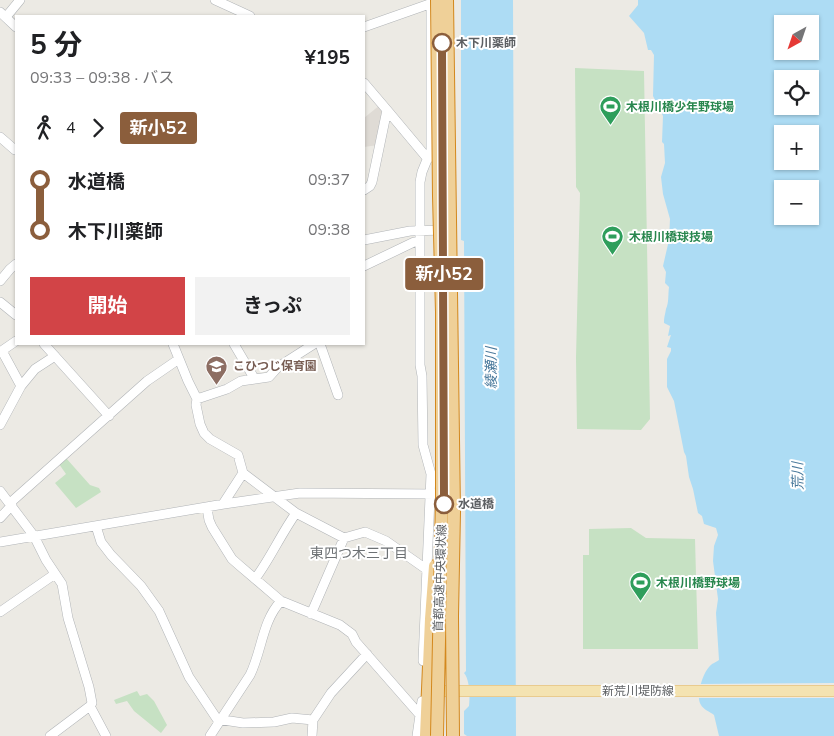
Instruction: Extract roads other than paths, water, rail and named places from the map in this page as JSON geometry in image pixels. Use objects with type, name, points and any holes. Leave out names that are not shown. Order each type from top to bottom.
[{"type":"highway","name":"首都高速中央環状線","points":[[447,0],[454,512],[452,616],[453,736]]},
{"type":"highway","name":"首都高速中央環状線","points":[[436,1],[442,312],[437,736]]},
{"type":"highway","points":[[426,736],[439,495]]},
{"type":"highway","points":[[449,736],[452,616]]},
{"type":"main road","points":[[436,1],[444,230],[439,495],[443,576],[441,736]]},
{"type":"main road","name":"新荒川堤防線","points":[[441,691],[834,691]]},
{"type":"street","points":[[15,26],[3,15],[20,0]]},
{"type":"street","points":[[216,0],[245,15]]},
{"type":"street","points":[[365,27],[436,1],[431,150],[420,182],[420,242],[422,444],[439,495],[426,569],[420,715],[417,736]]},
{"type":"street","points":[[365,84],[427,162],[443,163]]},
{"type":"street","points":[[365,189],[372,182],[387,110]]},
{"type":"street","points":[[0,136],[15,149]]},
{"type":"street","points":[[365,240],[420,230],[444,230]]},
{"type":"street","points":[[365,266],[414,242],[420,242]]},
{"type":"street","points":[[0,281],[15,265]]},
{"type":"street","points":[[0,302],[15,314]]},
{"type":"street","points":[[15,342],[1,352],[21,386]]},
{"type":"street","points":[[45,345],[109,416]]},
{"type":"street","points":[[174,345],[197,399],[198,415],[204,433],[210,439],[238,455],[243,473],[296,514],[344,538],[365,532],[386,541],[426,569]]},
{"type":"street","points":[[235,345],[254,378]]},
{"type":"street","points":[[197,399],[254,378],[269,376],[278,367],[312,345]]},
{"type":"street","points":[[320,345],[338,395]]},
{"type":"street","points":[[0,424],[21,386],[35,370],[55,356]]},
{"type":"street","points":[[0,518],[11,504],[147,381],[179,359]]},
{"type":"street","points":[[223,504],[243,473]]},
{"type":"street","points":[[0,491],[34,536],[46,560],[62,584],[68,618],[89,687],[92,703],[90,706],[50,736]]},
{"type":"street","points":[[0,542],[223,504],[300,493],[439,495]]},
{"type":"street","points":[[208,508],[212,527],[232,559],[281,601],[340,625],[352,634],[356,642],[420,715]]},
{"type":"street","points":[[255,579],[282,532],[296,514]]},
{"type":"street","points":[[96,526],[101,542],[111,555],[142,586],[160,611],[189,677],[217,719],[243,723],[274,722],[292,718],[313,720]]},
{"type":"street","points":[[311,614],[344,538]]},
{"type":"street","points":[[0,612],[55,574]]},
{"type":"street","points":[[210,736],[250,675],[272,610],[281,601]]},
{"type":"street","points":[[312,736],[313,720],[331,694],[367,654]]},
{"type":"street","points":[[90,706],[106,736]]},
{"type":"water","name":"綾瀬川","points":[[461,0],[513,0],[516,736],[467,736],[464,734],[464,711],[469,706],[469,698],[468,684],[464,673],[466,671],[464,241],[461,240]]},
{"type":"water","name":"荒川","points":[[638,0],[834,0],[834,736],[719,736],[714,715],[703,708],[699,701],[700,685],[704,674],[710,666],[719,660],[716,613],[718,599],[713,561],[714,546],[718,535],[716,528],[704,524],[702,516],[698,513],[674,401],[667,387],[667,359],[671,348],[667,347],[671,335],[668,336],[670,326],[664,323],[669,287],[665,283],[666,272],[663,266],[669,240],[670,219],[663,194],[661,177],[665,163],[664,144],[662,142],[663,116],[653,96],[654,55],[651,50],[648,50],[644,33],[629,16],[638,5]]},
{"type":"place","name":"木下川薬師","points":[[442,43]]},
{"type":"place","name":"木根川橋少年野球場","points":[[610,126]]},
{"type":"place","name":"木根川橋球技場","points":[[613,256]]},
{"type":"place","name":"こひつじ保育園","points":[[217,385]]},
{"type":"place","name":"水道橋","points":[[444,504]]},
{"type":"place","name":"木根川橋野球場","points":[[640,602]]},
{"type":"district","name":"東四つ木三丁目","points":[[359,553]]}]
